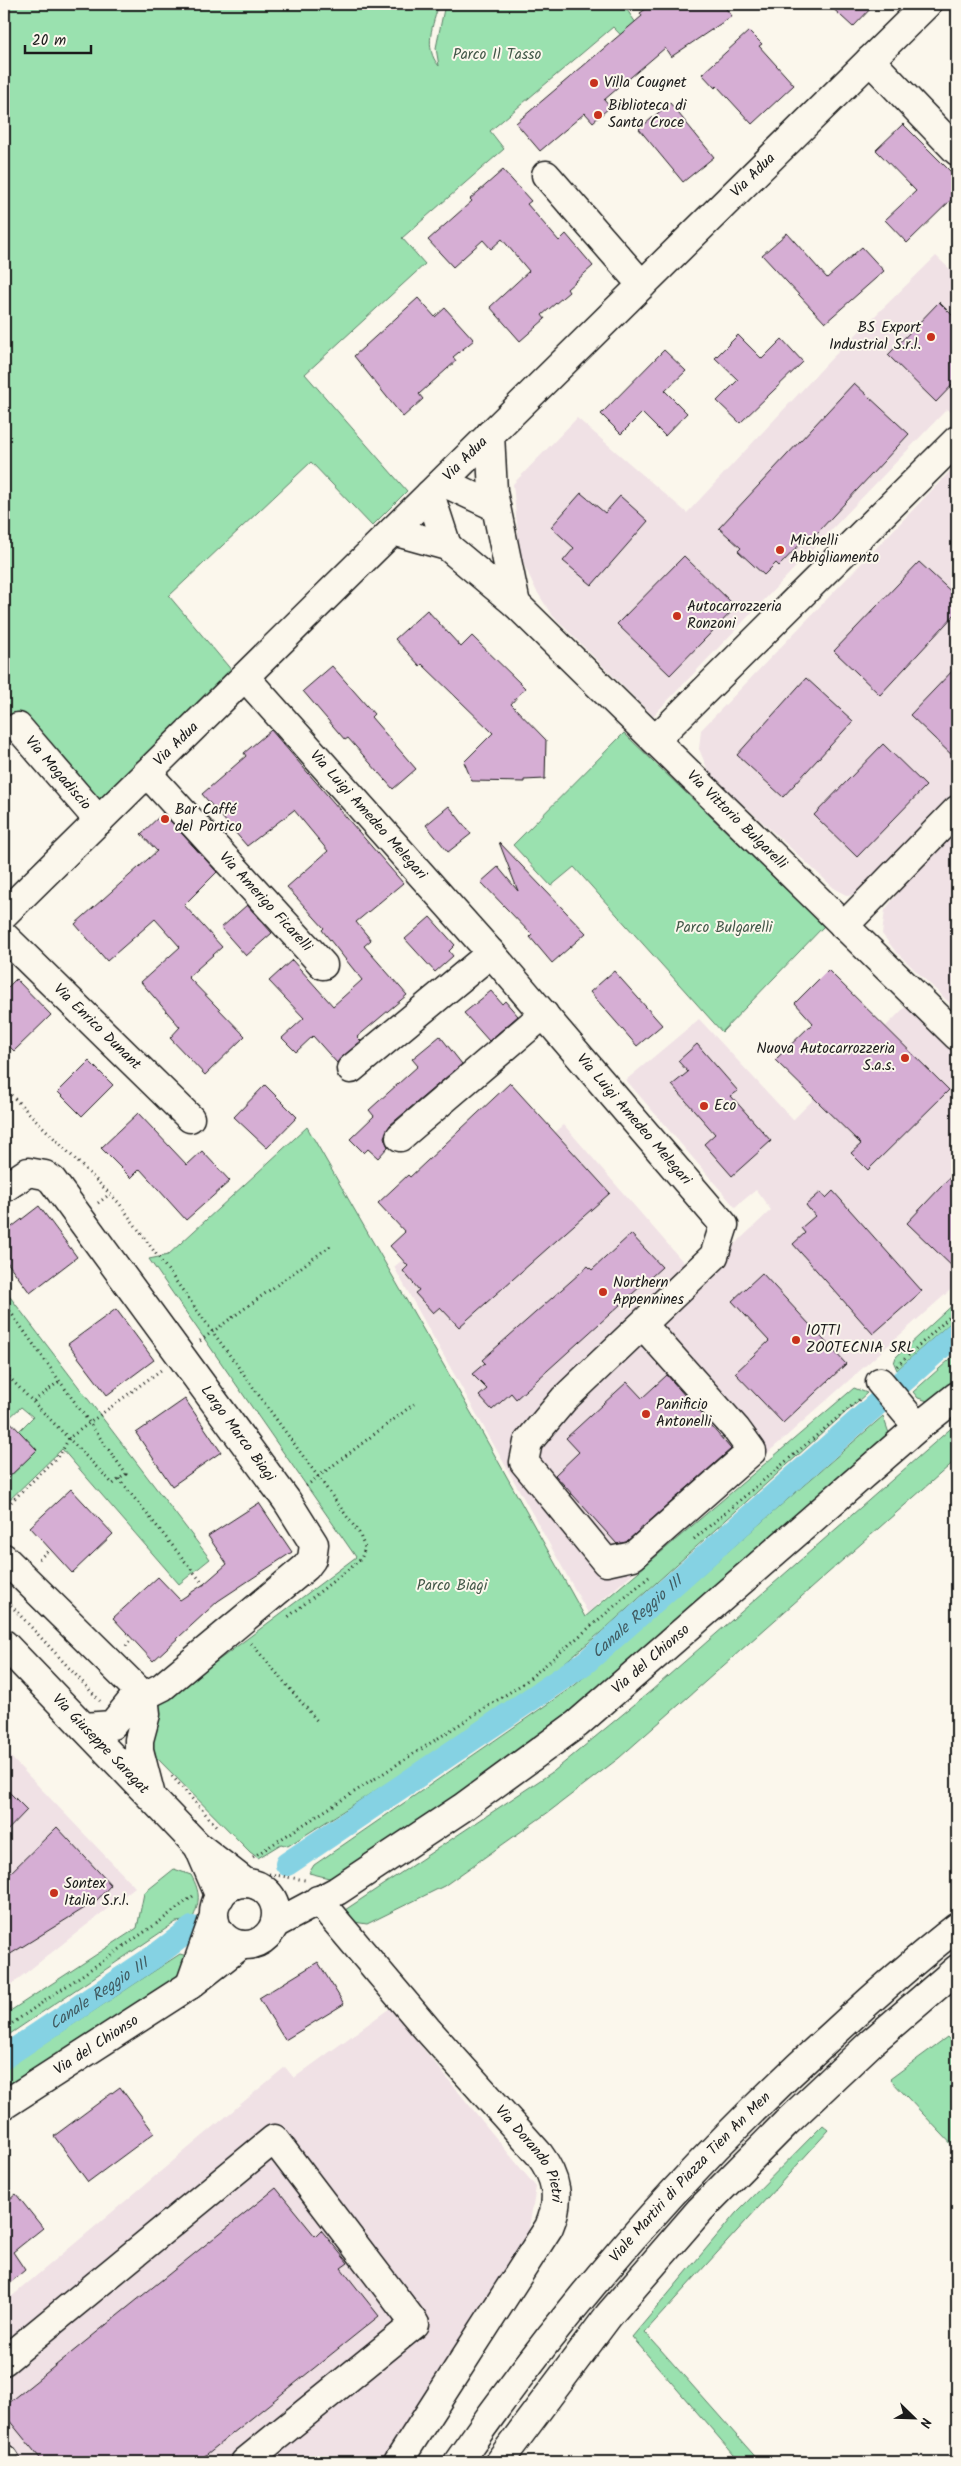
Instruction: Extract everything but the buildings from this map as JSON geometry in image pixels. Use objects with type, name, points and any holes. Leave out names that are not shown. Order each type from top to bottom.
[{"type":"main road","name":"Via Adua","points":[[4,914],[927,4]]},
{"type":"main road","points":[[870,60],[957,150]]},
{"type":"main road","points":[[546,175],[642,285]]},
{"type":"main road","points":[[490,434],[493,492],[516,604]]},
{"type":"main road","points":[[655,740],[957,440]]},
{"type":"main road","points":[[447,546],[436,488],[496,507]]},
{"type":"main road","name":"Via Vittorio Bulgarelli","points":[[393,531],[447,546],[516,604],[957,1036]]},
{"type":"main road","name":"Via Luigi Amedeo Melegari","points":[[245,677],[491,953],[724,1225],[714,1256],[643,1326]]},
{"type":"main road","name":"Via Mogadiscio","points":[[18,727],[99,821]]},
{"type":"main road","name":"Via Amerigo Ficarelli","points":[[147,773],[323,965]]},
{"type":"main road","points":[[844,926],[957,810]]},
{"type":"main road","name":"Via Enrico Dunant","points":[[4,936],[190,1118]]},
{"type":"main road","points":[[351,1069],[491,953]]},
{"type":"main road","points":[[400,1137],[544,1014]]},
{"type":"main road","name":"Largo Marco Biagi","points":[[4,1188],[28,1172],[45,1175],[52,1180],[287,1500],[314,1544],[312,1560],[306,1567],[162,1687],[144,1696],[134,1698],[112,1725],[84,1726]]},
{"type":"main road","points":[[643,1326],[736,1429],[752,1451],[633,1556],[606,1562],[524,1462],[528,1442],[564,1399],[643,1326]]},
{"type":"main road","points":[[880,1382],[918,1427]]},
{"type":"main road","name":"Via del Chionso","points":[[4,2105],[190,1985],[241,1945],[250,1945],[265,1938],[275,1924],[321,1898],[462,1808],[577,1724],[918,1427],[957,1396]]},
{"type":"main road","points":[[4,1558],[144,1696],[146,1714],[139,1740],[139,1750],[151,1796]]},
{"type":"main road","name":"Via Giuseppe Saragat","points":[[4,1644],[197,1844],[232,1891]]},
{"type":"main road","points":[[232,1891],[321,1898]]},
{"type":"main road","points":[[232,1891],[276,1913],[275,1924]]},
{"type":"main road","points":[[232,1891],[217,1927],[223,1936],[241,1945]]},
{"type":"main road","points":[[190,1985],[232,1891]]},
{"type":"main road","name":"Via Dorando Pietri","points":[[321,1898],[427,2029],[539,2154],[551,2172],[556,2190],[556,2208],[549,2227],[398,2462]]},
{"type":"main road","name":"Viale Martiri di Piazza Tien An Men","points":[[458,2462],[548,2339],[615,2258],[676,2189],[735,2127],[795,2069],[873,1998],[957,1927]]},
{"type":"main road","name":"Viale Martiri di Piazza Tien An Men","points":[[499,2462],[609,2315],[700,2210],[786,2123],[865,2048],[957,1969]]},
{"type":"main road","points":[[4,2361],[274,2139],[415,2324],[244,2462]]},
{"type":"path","points":[[4,1088],[66,1150]]},
{"type":"path","points":[[4,1303],[126,1474],[113,1484],[4,1372]]},
{"type":"path","points":[[692,1540],[880,1382],[957,1310]]},
{"type":"path","points":[[34,1402],[60,1380]]},
{"type":"path","points":[[287,1500],[414,1404]]},
{"type":"path","points":[[119,1479],[204,1585]]},
{"type":"path","points":[[35,1562],[50,1549]]},
{"type":"path","points":[[4,2029],[159,1922],[232,1891],[524,1683],[656,1571]]},
{"type":"path","points":[[236,1626],[319,1723]]},
{"type":"shaded area","points":[[936,256],[957,276],[957,418],[947,409],[653,716],[551,614],[536,590],[520,556],[513,484],[577,418],[687,513],[832,358]]},
{"type":"shaded area","points":[[957,464],[957,793],[861,892],[848,896],[835,889],[709,773],[699,749],[701,730]]},
{"type":"shaded area","points":[[957,831],[957,1010],[896,952],[882,934],[885,910],[900,890]]},
{"type":"shaded area","points":[[907,1005],[957,1054],[957,1284],[588,1613],[394,1267],[564,1125],[698,1279],[771,1210],[756,1190],[735,1207],[626,1080],[699,1019],[793,1120]]},
{"type":"shaded area","points":[[4,1750],[135,1887],[4,1990]]},
{"type":"shaded area","points":[[390,2008],[536,2187],[528,2234],[380,2462],[4,2462],[4,2303],[285,2067],[294,2078]]},
{"type":"green space","name":"Parco Il Tasso","points":[[4,4],[439,4],[432,28],[430,44],[431,52],[439,66],[436,48],[445,4],[623,4],[657,54],[647,62],[613,27],[490,131],[504,149],[402,238],[425,264],[305,374],[407,491],[372,526],[311,462],[169,596],[233,672],[98,807],[4,712]]},
{"type":"green space","name":"Parco Bulgarelli","points":[[624,733],[824,926],[722,1032],[574,867],[551,886],[513,845]]},
{"type":"green space","name":"Parco Biagi","points":[[307,1127],[474,1418],[585,1617],[854,1388],[867,1393],[606,1628],[539,1684],[466,1733],[288,1846],[281,1844],[258,1858],[150,1751],[156,1707],[356,1557],[149,1259],[168,1255]]},
{"type":"green space","points":[[4,1289],[210,1559],[179,1584],[62,1449],[4,1505],[4,1482],[37,1450],[19,1431],[33,1417],[21,1407],[8,1419],[4,1415]]},
{"type":"green space","points":[[957,1301],[957,1317],[897,1370],[894,1363],[896,1357]]},
{"type":"green space","points":[[957,1353],[957,1388],[931,1402],[918,1398],[913,1392]]},
{"type":"green space","points":[[883,1416],[891,1439],[534,1747],[333,1879],[309,1873],[314,1865],[575,1685]]},
{"type":"green space","points":[[957,1423],[957,1459],[619,1758],[550,1811],[444,1886],[367,1924],[354,1922],[342,1912],[554,1771],[652,1690]]},
{"type":"green space","points":[[174,1869],[191,1875],[197,1887],[198,1903],[192,1920],[176,1922],[4,2038],[4,2015],[137,1928],[144,1893]]},
{"type":"green space","points":[[180,1954],[187,1956],[182,1979],[4,2097],[4,2070]]},
{"type":"green space","points":[[947,2037],[957,2048],[957,2150],[890,2079]]},
{"type":"green space","points":[[823,2125],[829,2130],[645,2332],[760,2462],[740,2462],[632,2337],[736,2213]]},
{"type":"waterway","name":"Canale Reggio III","points":[[287,1864],[586,1662],[957,1333]]},
{"type":"waterway","name":"Canale Reggio III","points":[[4,2057],[155,1956],[192,1928]]},
{"type":"place","name":"Villa Cougnet","points":[[594,83]]},
{"type":"place","name":"Biblioteca di Santa Croce","points":[[598,115]]},
{"type":"place","name":"BS Export Industrial S.r.l.","points":[[931,337]]},
{"type":"place","name":"Michelli Abbigliamento","points":[[780,550]]},
{"type":"place","name":"Autocarrozzeria Ronzoni","points":[[677,616]]},
{"type":"place","name":"Bar Caffé del Portico","points":[[165,819]]},
{"type":"place","name":"Nuova Autocarrozzeria S.a.s.","points":[[905,1058]]},
{"type":"place","name":"Eco","points":[[704,1106]]},
{"type":"place","name":"Northern Appennines","points":[[603,1292]]},
{"type":"place","name":"IOTTI ZOOTECNIA SRL","points":[[796,1340]]},
{"type":"place","name":"Panificio Antonelli","points":[[646,1414]]},
{"type":"place","name":"Sontex Italia S.r.l.","points":[[54,1893]]}]
